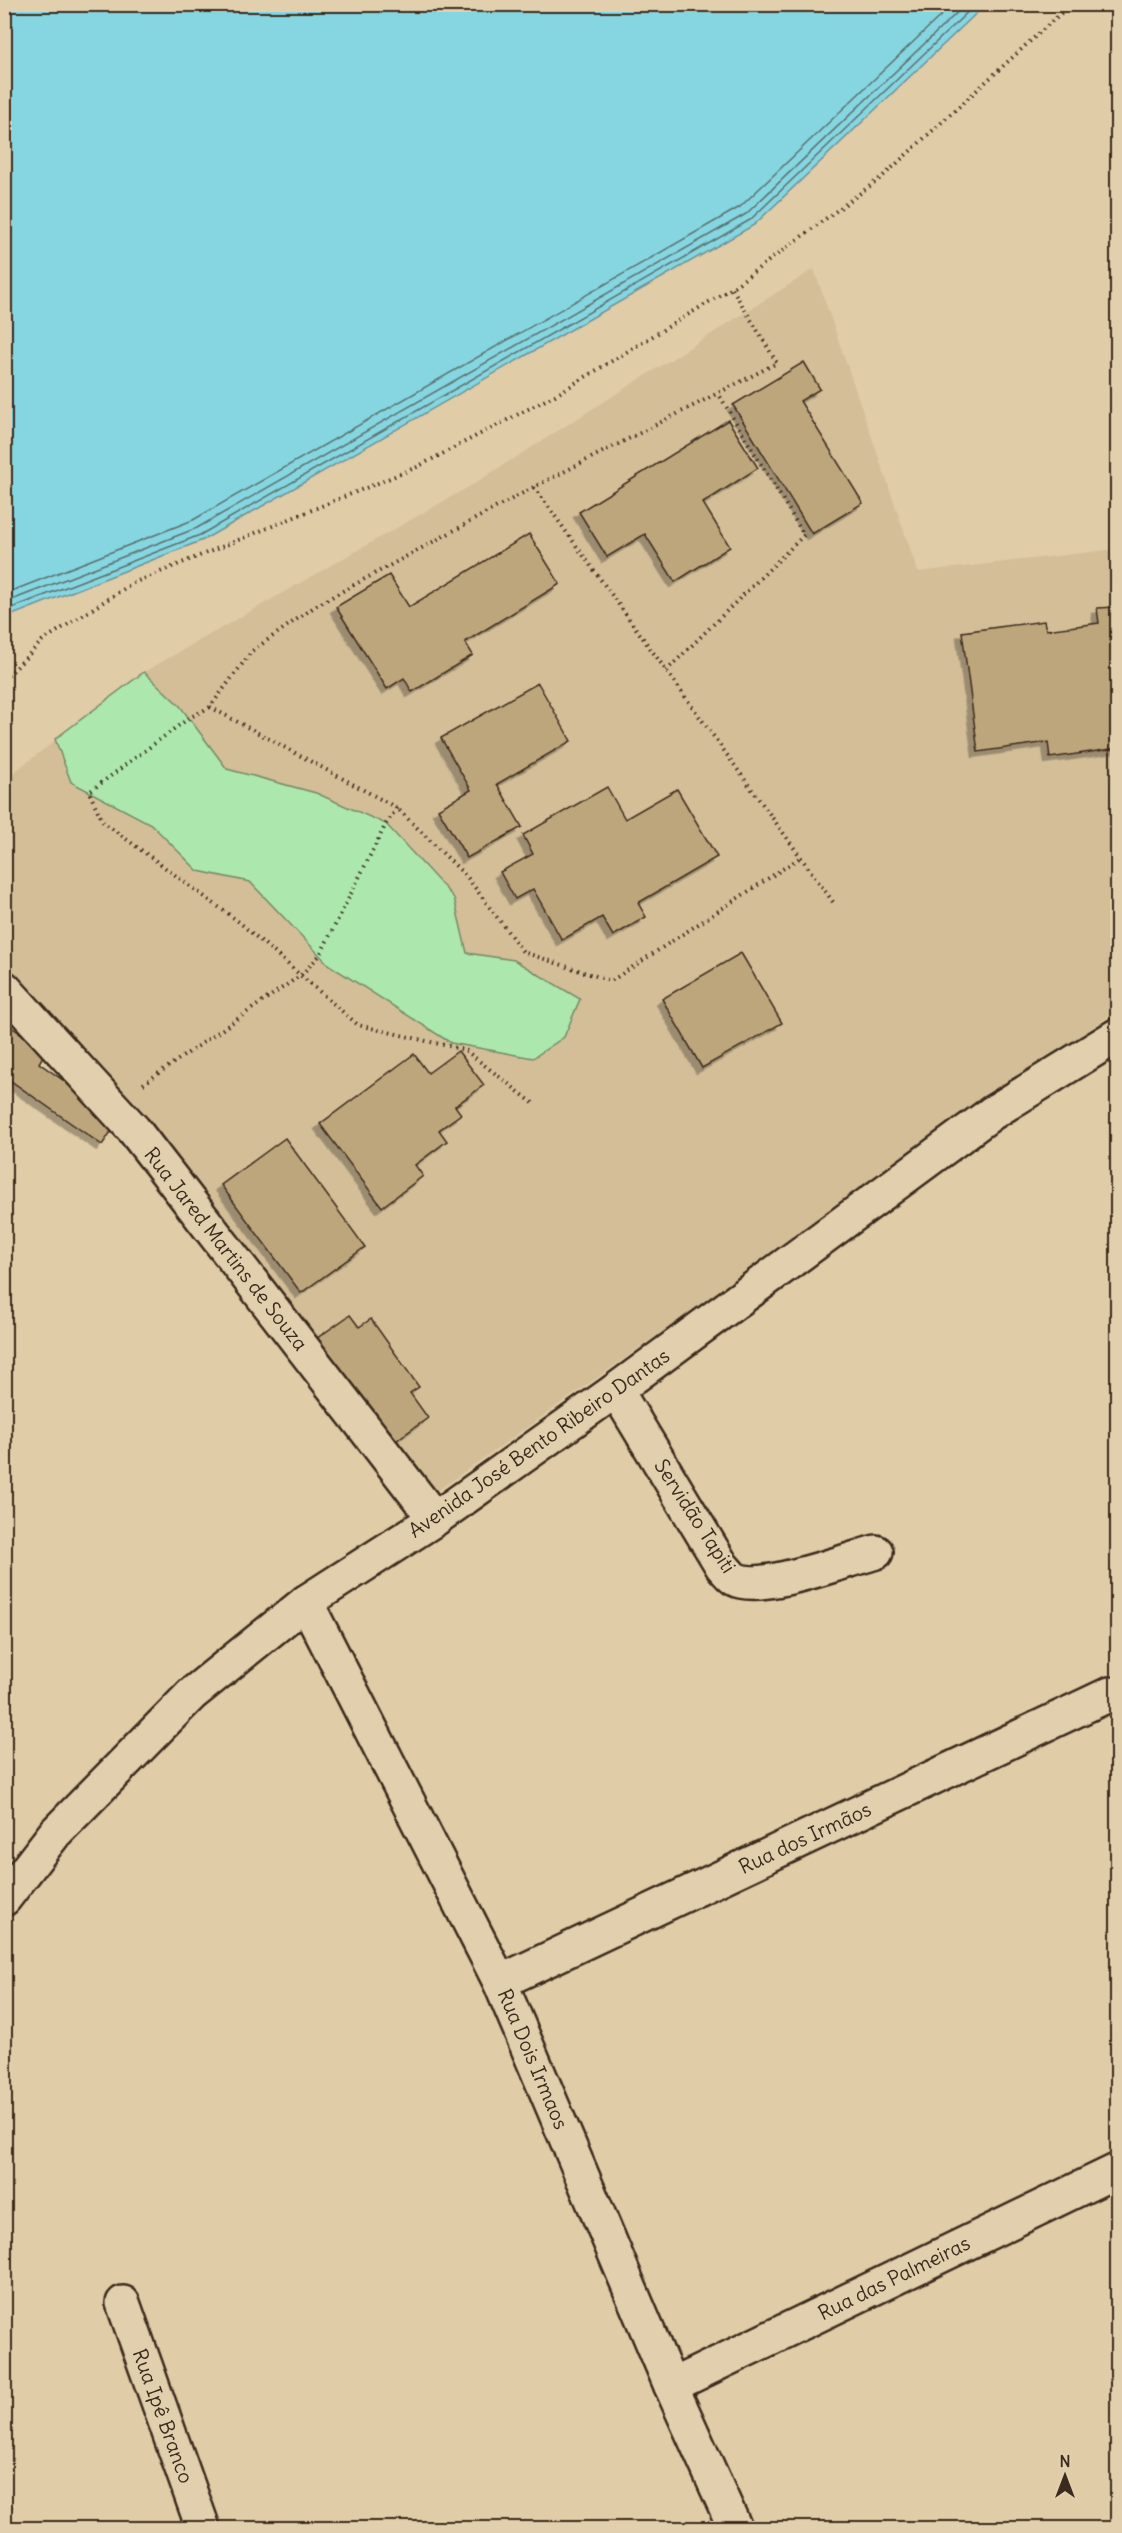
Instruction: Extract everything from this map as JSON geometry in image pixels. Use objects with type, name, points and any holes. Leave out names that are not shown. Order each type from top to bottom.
[{"type":"street","name":"Rua Jared Martins de Souza","points":[[4,988],[113,1105],[435,1519]]},
{"type":"street","name":"Avenida José Bento Ribeiro Dantas","points":[[4,1899],[55,1833],[192,1694],[306,1602],[435,1519],[616,1390],[992,1113],[1118,1035]]},
{"type":"street","name":"Servidão Tapiti","points":[[616,1390],[722,1566],[736,1580],[754,1584],[774,1582],[876,1552]]},
{"type":"street","name":"Rua Dois Irmaos","points":[[306,1602],[500,1982],[735,2529]]},
{"type":"street","name":"Rua dos Irmãos","points":[[500,1982],[1110,1694]]},
{"type":"street","name":"Rua das Palmeiras","points":[[672,2386],[1118,2169]]},
{"type":"street","name":"Rua Ipê Branco","points":[[123,2303],[203,2529]]},
{"type":"path","points":[[4,680],[42,641],[133,583],[417,467],[559,393],[732,288],[882,177],[1068,4]]},
{"type":"path","points":[[533,1103],[465,1050],[358,1025],[238,922],[103,822],[89,792],[189,718],[210,707],[252,651],[317,605],[534,488],[777,363],[732,288]]},
{"type":"path","points":[[666,671],[804,535],[718,393]]},
{"type":"path","points":[[534,488],[833,902]]},
{"type":"path","points":[[210,707],[397,807],[467,877],[523,951],[611,981],[801,857]]},
{"type":"path","points":[[113,1105],[301,975],[320,955],[386,824],[397,807]]},
{"type":"shaded area","points":[[814,269],[918,572],[1117,549],[1117,1010],[430,1496],[146,1131],[5,972],[4,780],[144,672],[472,485]]},
{"type":"green space","points":[[144,672],[180,706],[227,769],[316,793],[386,824],[454,898],[467,953],[514,960],[580,999],[564,1037],[533,1058],[451,1043],[329,965],[250,882],[198,871],[151,824],[71,782],[55,739]]},
{"type":"water","points":[[5,4],[985,5],[754,225],[203,540],[5,618]]},
{"type":"building","points":[[804,362],[820,389],[800,401],[863,503],[812,534],[733,405]]},
{"type":"building","points":[[728,420],[758,468],[703,503],[730,547],[675,582],[645,534],[607,557],[579,512]]},
{"type":"building","points":[[529,534],[560,584],[465,642],[473,655],[412,692],[404,678],[387,689],[336,607],[389,575],[409,607]]},
{"type":"building","points":[[1118,607],[1118,748],[1050,758],[1048,742],[978,752],[962,632],[1044,621],[1046,630],[1099,623],[1097,608]]},
{"type":"building","points":[[538,683],[571,741],[497,784],[522,827],[467,858],[438,809],[471,790],[441,738]]},
{"type":"building","points":[[607,787],[625,819],[677,789],[717,857],[638,903],[646,917],[613,936],[602,917],[562,940],[533,889],[515,899],[500,872],[533,854],[523,835]]},
{"type":"building","points":[[741,953],[782,1023],[702,1068],[662,999]]},
{"type":"building","points":[[4,1022],[46,1051],[39,1063],[119,1120],[102,1145],[4,1076]]},
{"type":"building","points":[[458,1051],[484,1085],[455,1106],[461,1114],[439,1130],[447,1141],[415,1165],[423,1176],[382,1207],[320,1124],[414,1054],[428,1073]]},
{"type":"building","points":[[285,1138],[365,1247],[301,1293],[221,1185]]},
{"type":"building","points":[[350,1315],[359,1327],[371,1319],[419,1387],[410,1393],[428,1418],[388,1446],[313,1341]]},
{"type":"building","points":[[4,2503],[12,2507],[4,2520]]}]
